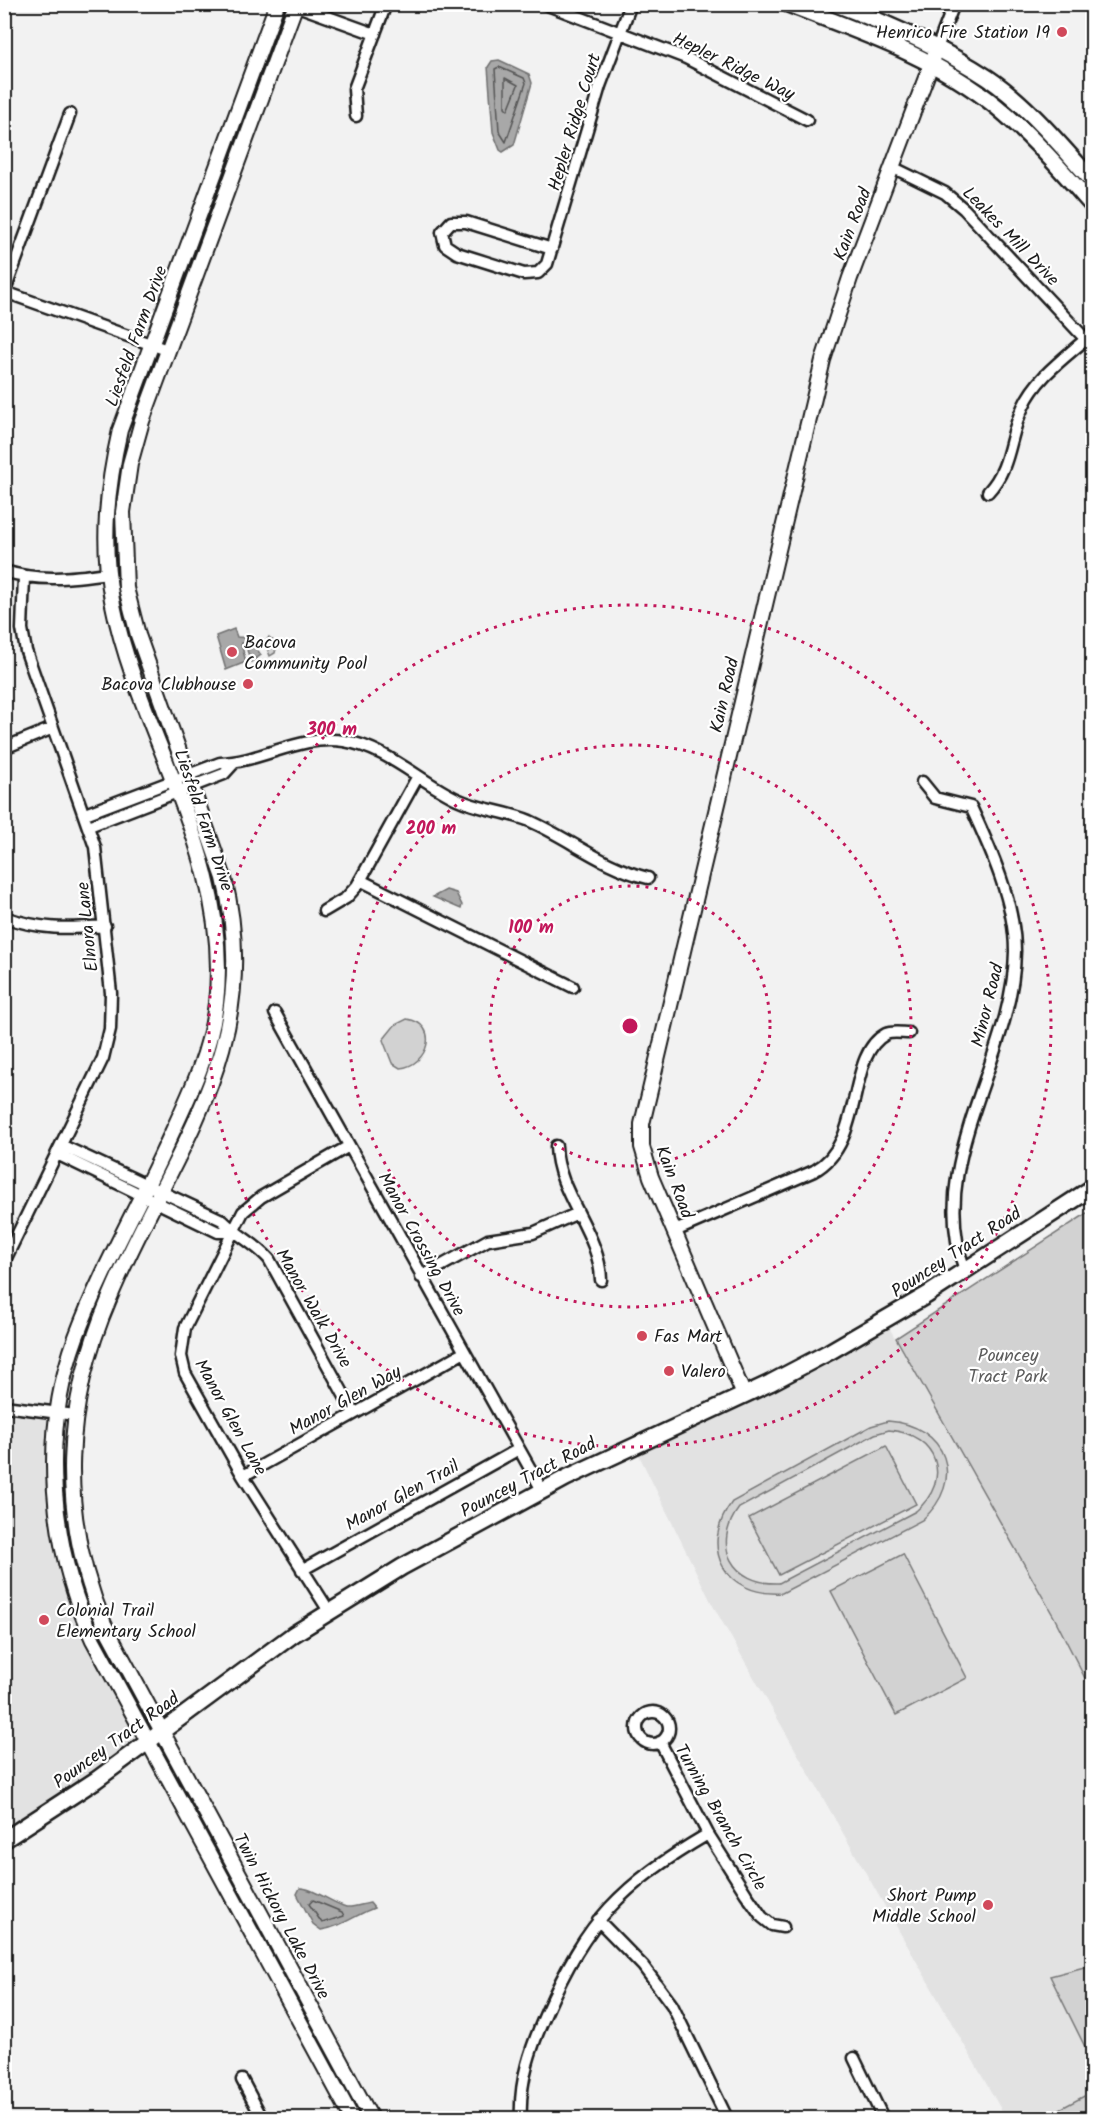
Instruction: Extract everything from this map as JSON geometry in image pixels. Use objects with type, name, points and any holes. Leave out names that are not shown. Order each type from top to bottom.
[{"type":"main road","points":[[788,4],[882,40],[931,65],[979,94],[1015,123],[1092,205]]},
{"type":"main road","points":[[836,4],[899,29],[937,48],[989,79],[1015,100],[1092,180]]},
{"type":"main road","name":"Pouncey Tract Road","points":[[4,1840],[96,1780],[329,1611],[402,1567],[542,1490],[658,1433],[744,1395],[848,1342],[1092,1188]]},
{"type":"street","name":"Liesfeld Farm Drive","points":[[147,1741],[93,1640],[69,1577],[58,1526],[55,1493],[58,1413],[75,1338],[102,1275],[145,1190],[197,1076],[214,1018],[218,951],[212,899],[175,787],[124,647],[108,573],[106,514],[110,477],[120,430],[277,4]]},
{"type":"street","points":[[356,116],[354,89],[386,4]]},
{"type":"street","name":"Hepler Ridge Way","points":[[545,4],[686,58],[807,120]]},
{"type":"street","name":"Hepler Ridge Court","points":[[552,249],[465,222],[452,222],[442,232],[445,245],[450,250],[524,274],[538,273],[543,269],[552,249],[600,86],[630,4]]},
{"type":"street","name":"Kain Road","points":[[744,1395],[644,1158],[642,1124],[813,398],[832,331],[954,4]]},
{"type":"street","name":"Liesfeld Farm Drive","points":[[161,1731],[104,1624],[86,1572],[78,1539],[72,1488],[75,1415],[89,1353],[110,1297],[214,1080],[228,1031],[235,978],[229,897],[191,781],[138,635],[123,562],[123,512],[130,464],[167,350],[295,5]]},
{"type":"street","points":[[295,5],[375,34]]},
{"type":"street","points":[[70,114],[5,292],[167,350]]},
{"type":"street","name":"Leakes Mill Drive","points":[[892,167],[945,193],[964,208],[1089,342]]},
{"type":"street","points":[[988,492],[1005,469],[1016,426],[1032,390],[1089,342]]},
{"type":"street","points":[[4,572],[24,577],[50,579],[108,573]]},
{"type":"street","name":"Elnora Lane","points":[[4,1263],[103,1058],[110,1029],[111,993],[96,856],[85,814],[26,651],[22,629],[24,577]]},
{"type":"street","points":[[4,748],[53,728]]},
{"type":"street","points":[[89,826],[175,787],[224,774],[234,763],[306,742],[344,741],[380,753],[456,799],[528,820],[606,864],[648,878]]},
{"type":"street","points":[[324,911],[346,898],[360,880],[418,776]]},
{"type":"street","name":"Minor Road","points":[[922,782],[935,798],[971,807],[997,870],[1014,939],[1012,983],[959,1170],[954,1212],[955,1233],[965,1270]]},
{"type":"street","points":[[85,814],[175,787]]},
{"type":"street","points":[[360,880],[573,987]]},
{"type":"street","points":[[4,917],[28,925],[58,930],[105,926]]},
{"type":"street","name":"Manor Crossing Drive","points":[[275,1013],[542,1490]]},
{"type":"street","points":[[675,1231],[814,1172],[832,1160],[843,1140],[867,1058],[888,1033],[909,1033]]},
{"type":"street","name":"Manor Glen Lane","points":[[329,1611],[243,1476],[185,1373],[181,1356],[185,1328],[233,1232],[251,1204],[349,1146]]},
{"type":"street","points":[[556,1146],[558,1165],[599,1261],[601,1281]]},
{"type":"street","name":"Manor Walk Drive","points":[[59,1149],[145,1190],[218,1232],[233,1232],[259,1248],[268,1259],[354,1413]]},
{"type":"street","points":[[421,1277],[488,1240],[533,1233],[578,1213]]},
{"type":"street","name":"Manor Glen Way","points":[[243,1476],[464,1353]]},
{"type":"street","points":[[4,1406],[75,1415]]},
{"type":"street","name":"Manor Glen Trail","points":[[302,1570],[519,1449]]},
{"type":"street","name":"Twin Hickory Lake Drive","points":[[161,1731],[371,2118]]},
{"type":"street","name":"Twin Hickory Lake Drive","points":[[147,1741],[352,2118]]},
{"type":"street","name":"Turning Branch Circle","points":[[660,1742],[708,1834],[762,1917],[772,1925],[783,1927]]},
{"type":"street","points":[[521,2118],[521,2091],[534,2041],[570,1962],[609,1906],[655,1866],[708,1834]]},
{"type":"street","points":[[598,1920],[643,1966],[672,2005],[727,2118]]},
{"type":"street","points":[[854,2058],[883,2118]]},
{"type":"street","points":[[242,2080],[262,2118]]},
{"type":"shaded area","name":"Short Pump Middle School","points":[[887,1324],[1054,1617],[1092,1692],[1092,2118],[1006,2118],[712,1604],[634,1445]]},
{"type":"shaded area","name":"Colonial Trail Elementary School","points":[[5,1406],[58,1413],[54,1463],[75,1597],[148,1742],[5,1840]]},
{"type":"green space","points":[[269,637],[277,644],[275,653],[270,656],[265,643]]},
{"type":"green space","points":[[407,1019],[418,1022],[424,1028],[427,1045],[418,1060],[410,1066],[400,1068],[392,1063],[383,1040],[395,1025]]},
{"type":"green space","name":"Pouncey Tract Park","points":[[1092,1210],[1092,1692],[1054,1617],[896,1338]]},
{"type":"green space","points":[[888,1421],[908,1425],[925,1433],[937,1444],[944,1457],[947,1473],[944,1489],[936,1505],[922,1520],[782,1593],[762,1592],[745,1587],[732,1578],[723,1566],[718,1552],[717,1536],[722,1519],[732,1502],[871,1426]],"holes":[[[889,1430],[906,1433],[929,1449],[935,1460],[937,1473],[934,1486],[927,1499],[916,1511],[779,1583],[763,1582],[738,1570],[727,1549],[727,1536],[731,1522],[739,1508],[875,1434]]]},
{"type":"green space","points":[[886,1446],[916,1504],[779,1575],[749,1518]]},
{"type":"green space","points":[[903,1554],[967,1678],[896,1715],[831,1591]]},
{"type":"green space","points":[[1092,1965],[1092,2061],[1050,1976]]},
{"type":"green space","points":[[1088,2094],[1092,2103],[1092,2118],[1043,2118]]},
{"type":"water","points":[[499,60],[529,74],[532,83],[514,145],[503,152],[493,132],[488,67],[492,61]]},
{"type":"water","name":"Bacova Community Pool","points":[[234,629],[237,637],[249,638],[261,655],[251,662],[245,644],[241,643],[246,662],[226,670],[216,636]]},
{"type":"water","points":[[446,890],[456,893],[462,905],[461,909],[433,897]]},
{"type":"water","points":[[300,1888],[310,1890],[346,1907],[370,1903],[374,1908],[336,1926],[321,1930],[313,1924],[297,1894]]},
{"type":"place","name":"Henrico Fire Station 19","points":[[1062,32]]},
{"type":"place","name":"Bacova Community Pool","points":[[232,652]]},
{"type":"place","name":"Bacova Clubhouse","points":[[248,684]]},
{"type":"place","name":"Fas Mart","points":[[642,1336]]},
{"type":"place","name":"Valero","points":[[669,1371]]},
{"type":"place","name":"Colonial Trail Elementary School","points":[[44,1620]]},
{"type":"place","name":"Short Pump Middle School","points":[[988,1905]]}]
